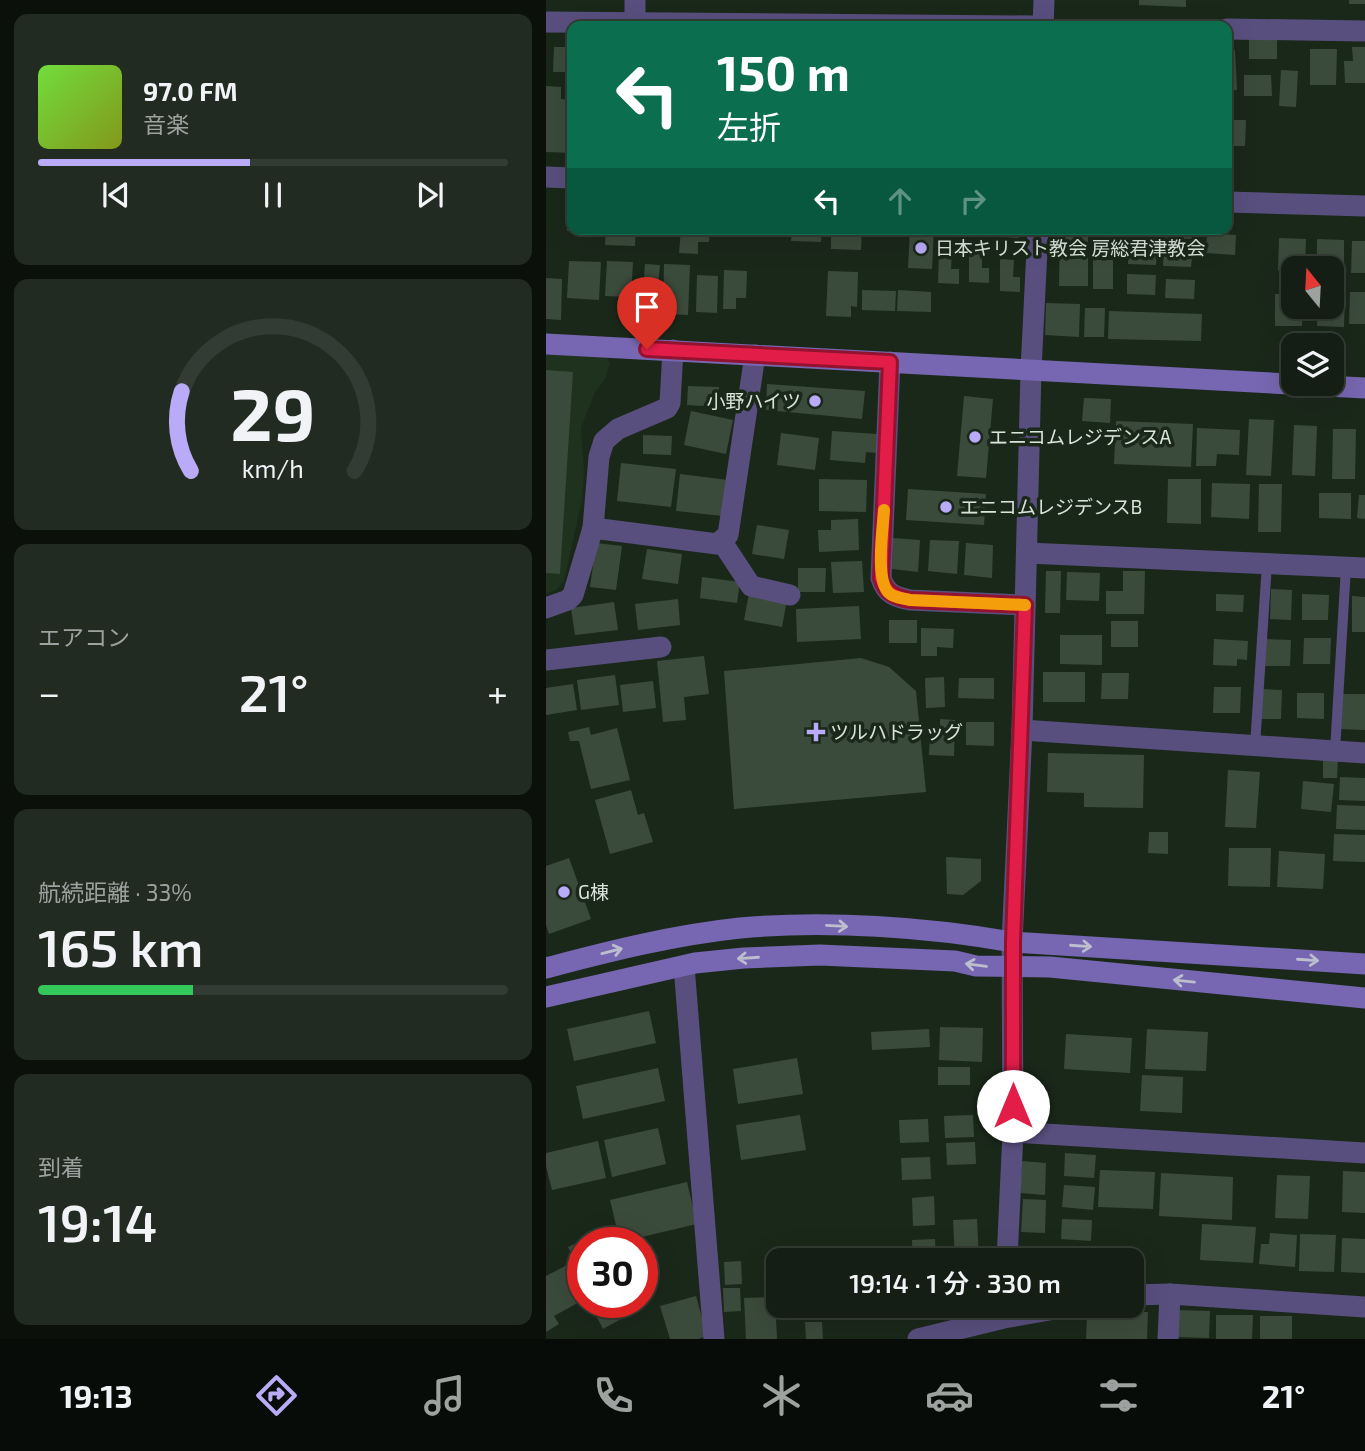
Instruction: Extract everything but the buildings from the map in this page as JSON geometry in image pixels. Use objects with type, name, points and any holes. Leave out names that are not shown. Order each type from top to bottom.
[{"type":"street","points":[[635,0],[635,21]]},
{"type":"street","points":[[1043,21],[1044,0]]},
{"type":"street","points":[[546,22],[567,22]]},
{"type":"street","points":[[1232,29],[1365,32]]},
{"type":"street","points":[[546,177],[567,178]]},
{"type":"street","points":[[1232,202],[1365,206]]},
{"type":"street","points":[[1008,1248],[1013,1132],[1013,942],[1038,235]]},
{"type":"street","points":[[546,344],[1365,388]]},
{"type":"street","points":[[546,608],[568,600],[573,595],[593,528],[599,457],[604,441],[618,429],[667,408],[670,403],[673,350]]},
{"type":"street","points":[[593,528],[717,544],[722,542],[728,535],[755,355]]},
{"type":"street","points":[[890,362],[881,578],[884,585],[889,593],[910,600],[1025,605]]},
{"type":"street","points":[[722,542],[751,586],[790,595]]},
{"type":"street","points":[[1027,553],[1355,567]]},
{"type":"street","points":[[546,660],[661,647]]},
{"type":"street","points":[[1022,730],[1365,753]]},
{"type":"street","points":[[546,968],[644,943],[742,928],[819,925],[958,933],[1013,942],[1365,964]]},
{"type":"street","points":[[546,997],[684,966],[744,958],[820,955],[955,961],[976,966],[1013,968],[1050,967],[1365,998]]},
{"type":"street","points":[[684,966],[714,1339]]},
{"type":"street","points":[[1013,1132],[1365,1153]]},
{"type":"street","points":[[1144,1295],[1170,1294],[1365,1307]]},
{"type":"street","points":[[1168,1339],[1170,1294]]},
{"type":"street","points":[[918,1339],[985,1318]]},
{"type":"street","points":[[999,1339],[1003,1318]]},
{"type":"lane","points":[[1255,746],[1267,563]]},
{"type":"lane","points":[[1335,751],[1355,567]]},
{"type":"shaded area","points":[[546,353],[606,356],[610,364],[604,381],[595,392],[581,428],[584,471],[582,500],[564,581],[556,590],[546,594]]},
{"type":"slow traffic","points":[[884,510],[881,578],[889,593],[910,600],[1025,605]]},
{"type":"place","name":"日本キリスト教会 房総君津教会","points":[[921,248]]},
{"type":"place","name":"小野ハイツ","points":[[815,401]]},
{"type":"place","name":"エニコムレジデンスA","points":[[975,437]]},
{"type":"place","name":"エニコムレジデンスB","points":[[946,507]]},
{"type":"place","name":"ツルハドラッグ","points":[[816,732]]},
{"type":"place","name":"G棟","points":[[564,892]]},
{"type":"route","points":[[647,349],[890,362],[881,578],[884,585],[889,593],[910,600],[1025,605],[1013,942],[1013,1106]]}]
